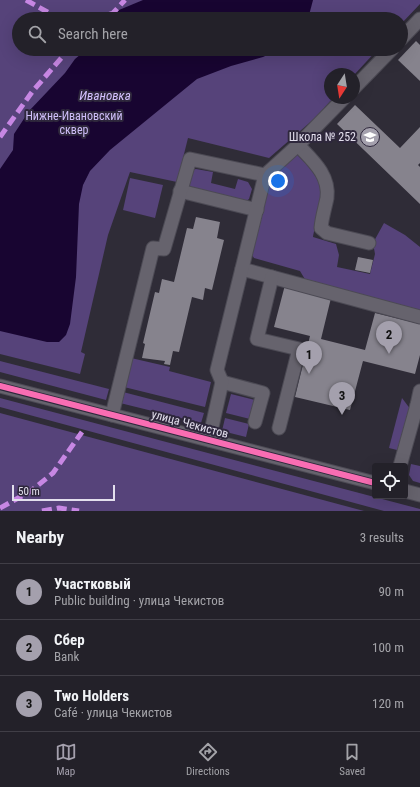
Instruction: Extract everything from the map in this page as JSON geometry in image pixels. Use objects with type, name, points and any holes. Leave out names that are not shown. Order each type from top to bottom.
[{"type":"street","points":[[408,31],[420,18]]},
{"type":"street","points":[[360,82],[385,56]]},
{"type":"street","points":[[209,440],[222,382],[217,370],[265,175],[298,145],[338,104]]},
{"type":"street","points":[[298,145],[319,168],[326,184],[327,197],[321,228],[327,233],[368,243]]},
{"type":"street","points":[[112,415],[153,248],[164,249],[190,158],[265,175]]},
{"type":"street","points":[[180,191],[257,210]]},
{"type":"street","points":[[242,269],[420,316]]},
{"type":"street","points":[[272,277],[257,339],[299,349],[279,428]]},
{"type":"street","points":[[222,382],[263,392],[255,422]]},
{"type":"street","name":"улица Чекистов","points":[[0,386],[372,482]]},
{"type":"street","points":[[401,463],[418,404],[420,391]]},
{"type":"street","points":[[408,492],[420,495]]},
{"type":"green space","name":"Нижне-Ивановский сквер","points":[[0,0],[420,0],[420,4],[408,17],[408,12],[12,12],[12,56],[372,56],[360,68],[324,68],[324,104],[328,104],[315,118],[269,158],[188,138],[177,182],[130,172],[108,235],[81,352],[85,354],[80,374],[0,354]]},
{"type":"green space","points":[[294,152],[302,159],[316,177],[321,187],[322,192],[320,205],[313,237],[336,244],[339,255],[337,267],[370,274],[375,254],[373,243],[384,223],[405,235],[420,247],[420,313],[306,281],[300,271],[254,258],[252,255],[271,174]]},
{"type":"green space","points":[[196,169],[213,172],[211,183],[235,189],[238,179],[248,182],[252,189],[249,199],[245,202],[191,187],[188,183],[192,170]]},
{"type":"green space","points":[[130,178],[163,185],[155,218],[123,210]]},
{"type":"green space","points":[[131,358],[170,367],[169,371],[211,382],[205,407],[124,387]]},
{"type":"green space","points":[[0,361],[109,389],[106,400],[0,372]]},
{"type":"green space","points":[[123,392],[204,413],[201,423],[120,403]]},
{"type":"green space","points":[[231,394],[255,400],[250,419],[226,413]]},
{"type":"green space","points":[[0,398],[372,496],[372,499],[382,499],[420,509],[420,511],[384,511],[0,407]]},
{"type":"green space","points":[[402,398],[411,410],[401,451],[389,448]]},
{"type":"green space","points":[[0,413],[364,511],[0,511]]},
{"type":"green space","points":[[225,418],[249,424],[246,437],[222,431]]},
{"type":"green space","points":[[411,464],[420,466],[420,483],[413,481],[409,475]]},
{"type":"water","points":[[143,0],[313,0],[310,12],[116,12]]},
{"type":"water","name":"Ивановка","points":[[79,56],[265,56],[231,66],[197,79],[110,150],[90,171],[83,185],[79,204],[76,277],[70,324],[66,335],[59,342],[47,342],[0,331],[0,169],[13,150],[14,134],[29,111],[65,73]]},
{"type":"building","points":[[416,41],[420,45],[420,81],[398,60],[402,56],[408,56],[408,49]]},
{"type":"building","points":[[355,105],[400,148],[420,127],[420,163],[418,165],[420,167],[420,204],[337,124]]},
{"type":"building","points":[[196,217],[220,222],[217,238],[224,240],[212,290],[205,288],[203,300],[192,297],[179,352],[173,351],[170,365],[164,364],[165,361],[142,358],[145,344],[143,343],[155,292],[159,293],[162,279],[174,282],[187,228],[193,229]]},
{"type":"building","points":[[358,257],[373,260],[370,273],[355,270]]},
{"type":"building","points":[[285,285],[331,298],[321,339],[365,350],[375,313],[420,324],[420,355],[415,374],[363,361],[350,410],[295,397],[310,336],[274,327]]},
{"type":"marked path","points":[[26,0],[47,12]]},
{"type":"marked path","points":[[114,12],[125,0]]},
{"type":"marked path","points":[[0,137],[32,92],[63,56]]},
{"type":"marked path","points":[[0,508],[31,491],[53,473],[82,432]]},
{"type":"marked path","points":[[42,511],[59,508],[79,511]]},
{"type":"cycle path","points":[[0,386],[372,482]]},
{"type":"place","name":"Школа № 252","points":[[370,137]]},
{"type":"place","name":"Сбер","points":[[389,354]]},
{"type":"place","name":"Участковый","points":[[309,374]]},
{"type":"place","name":"Two Holders","points":[[342,415]]}]
